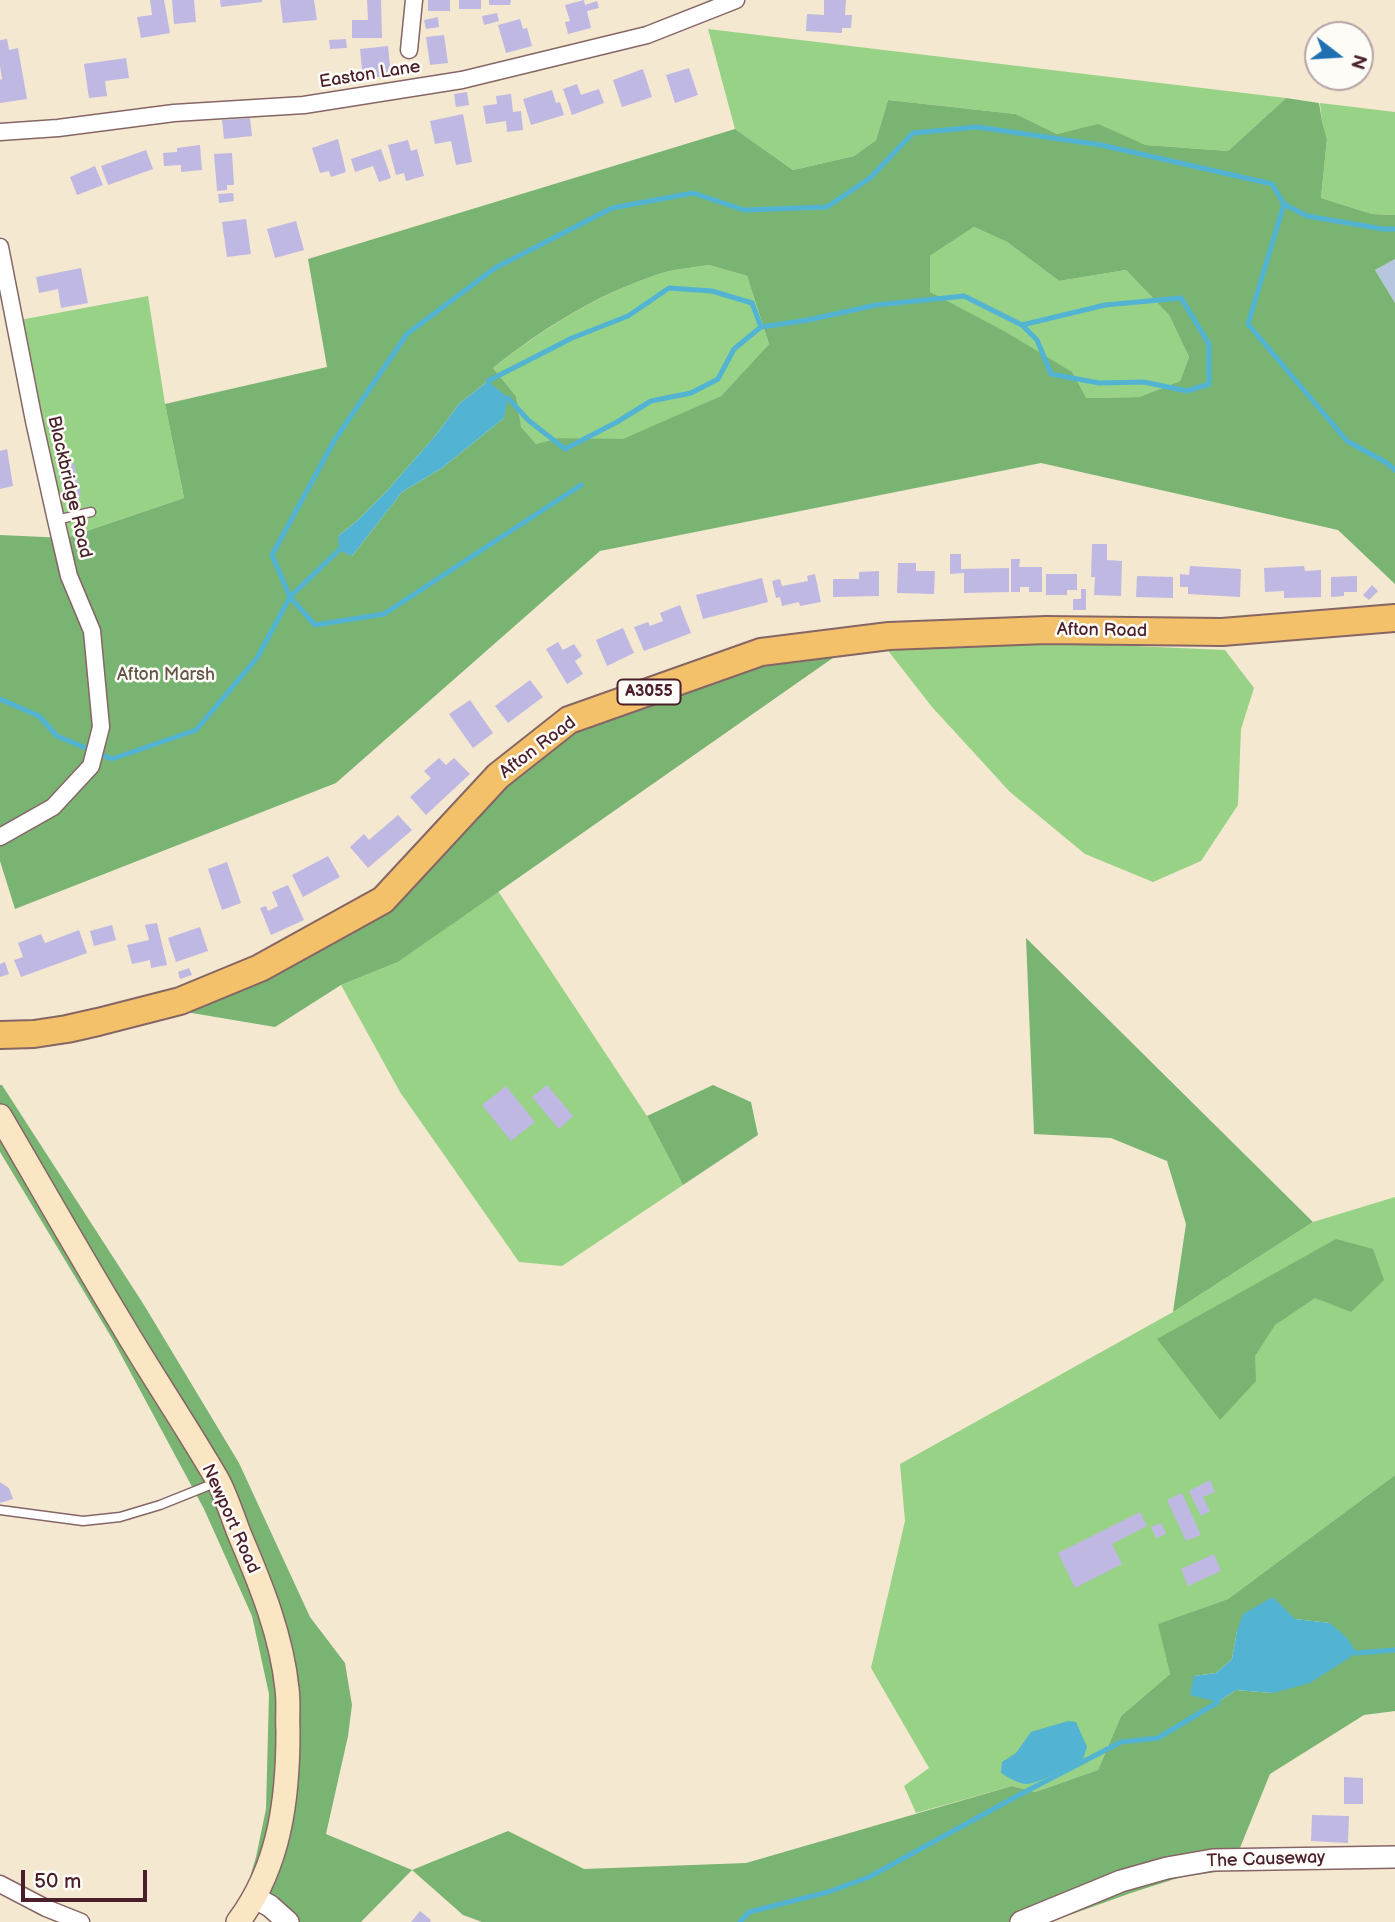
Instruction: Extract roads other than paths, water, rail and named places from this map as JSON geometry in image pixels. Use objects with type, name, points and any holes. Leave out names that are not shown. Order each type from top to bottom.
[{"type":"main road","name":"Afton Road","points":[[0,1035],[66,1029],[180,1001],[260,968],[383,901],[498,776],[569,720],[761,652],[889,636],[1046,630],[1222,632],[1395,618]]},
{"type":"main road","name":"Newport Road","points":[[0,1116],[122,1326],[218,1482],[268,1610],[280,1651],[287,1690],[288,1758],[283,1814],[270,1863],[254,1897],[238,1922]]},
{"type":"street","points":[[409,50],[414,0]]},
{"type":"street","name":"Easton Lane","points":[[0,132],[58,128],[174,113],[304,105],[462,80],[648,35],[736,0]]},
{"type":"street","name":"Blackbridge Road","points":[[0,247],[69,576],[92,631],[101,727],[91,766],[53,807],[0,837]]},
{"type":"street","name":"The Causeway","points":[[1021,1922],[1122,1881],[1167,1868],[1213,1860],[1395,1857]]},
{"type":"street","points":[[0,1884],[46,1908],[81,1922]]},
{"type":"street","points":[[254,1897],[270,1906],[288,1922]]},
{"type":"lane","points":[[56,520],[91,512]]},
{"type":"lane","points":[[0,1510],[83,1521],[120,1517],[160,1505],[218,1482]]},
{"type":"water","points":[[488,381],[508,398],[504,418],[442,468],[402,492],[352,556],[339,550],[338,536],[385,493],[460,403]]},
{"type":"water","points":[[1273,1597],[1295,1619],[1330,1623],[1347,1638],[1357,1653],[1310,1683],[1273,1693],[1236,1690],[1218,1702],[1190,1695],[1194,1676],[1216,1673],[1232,1659],[1243,1614]]},
{"type":"water","points":[[1068,1721],[1076,1722],[1087,1747],[1083,1759],[1046,1778],[1027,1784],[1001,1773],[1002,1762],[1016,1753],[1031,1732]]},
{"type":"waterway","points":[[581,485],[384,614],[315,625],[290,597],[272,555],[334,441],[407,334],[495,268],[612,208],[693,193],[744,210],[827,207],[870,178],[913,133],[977,127],[1101,145],[1272,184],[1284,204],[1248,324],[1347,441],[1395,470]]},
{"type":"waterway","points":[[1284,204],[1307,216],[1395,229]]},
{"type":"waterway","points":[[488,381],[572,338],[628,316],[669,288],[712,291],[752,303],[761,327]]},
{"type":"waterway","points":[[508,398],[528,420],[565,449],[651,401],[691,393],[718,379],[734,349],[761,327],[876,305],[964,296],[1022,325],[1105,305],[1181,298],[1209,344],[1209,384],[1187,391],[1144,382],[1099,383],[1051,374],[1037,340],[1022,325]]},
{"type":"waterway","points":[[0,699],[39,716],[57,736],[112,759],[196,730],[257,658],[290,597],[339,550]]},
{"type":"waterway","points":[[1357,1653],[1395,1650]]},
{"type":"waterway","points":[[740,1922],[749,1912],[828,1892],[869,1877],[1121,1742],[1158,1738],[1218,1702]]},
{"type":"park label","name":"Afton Marsh","points":[[166,675]]}]
